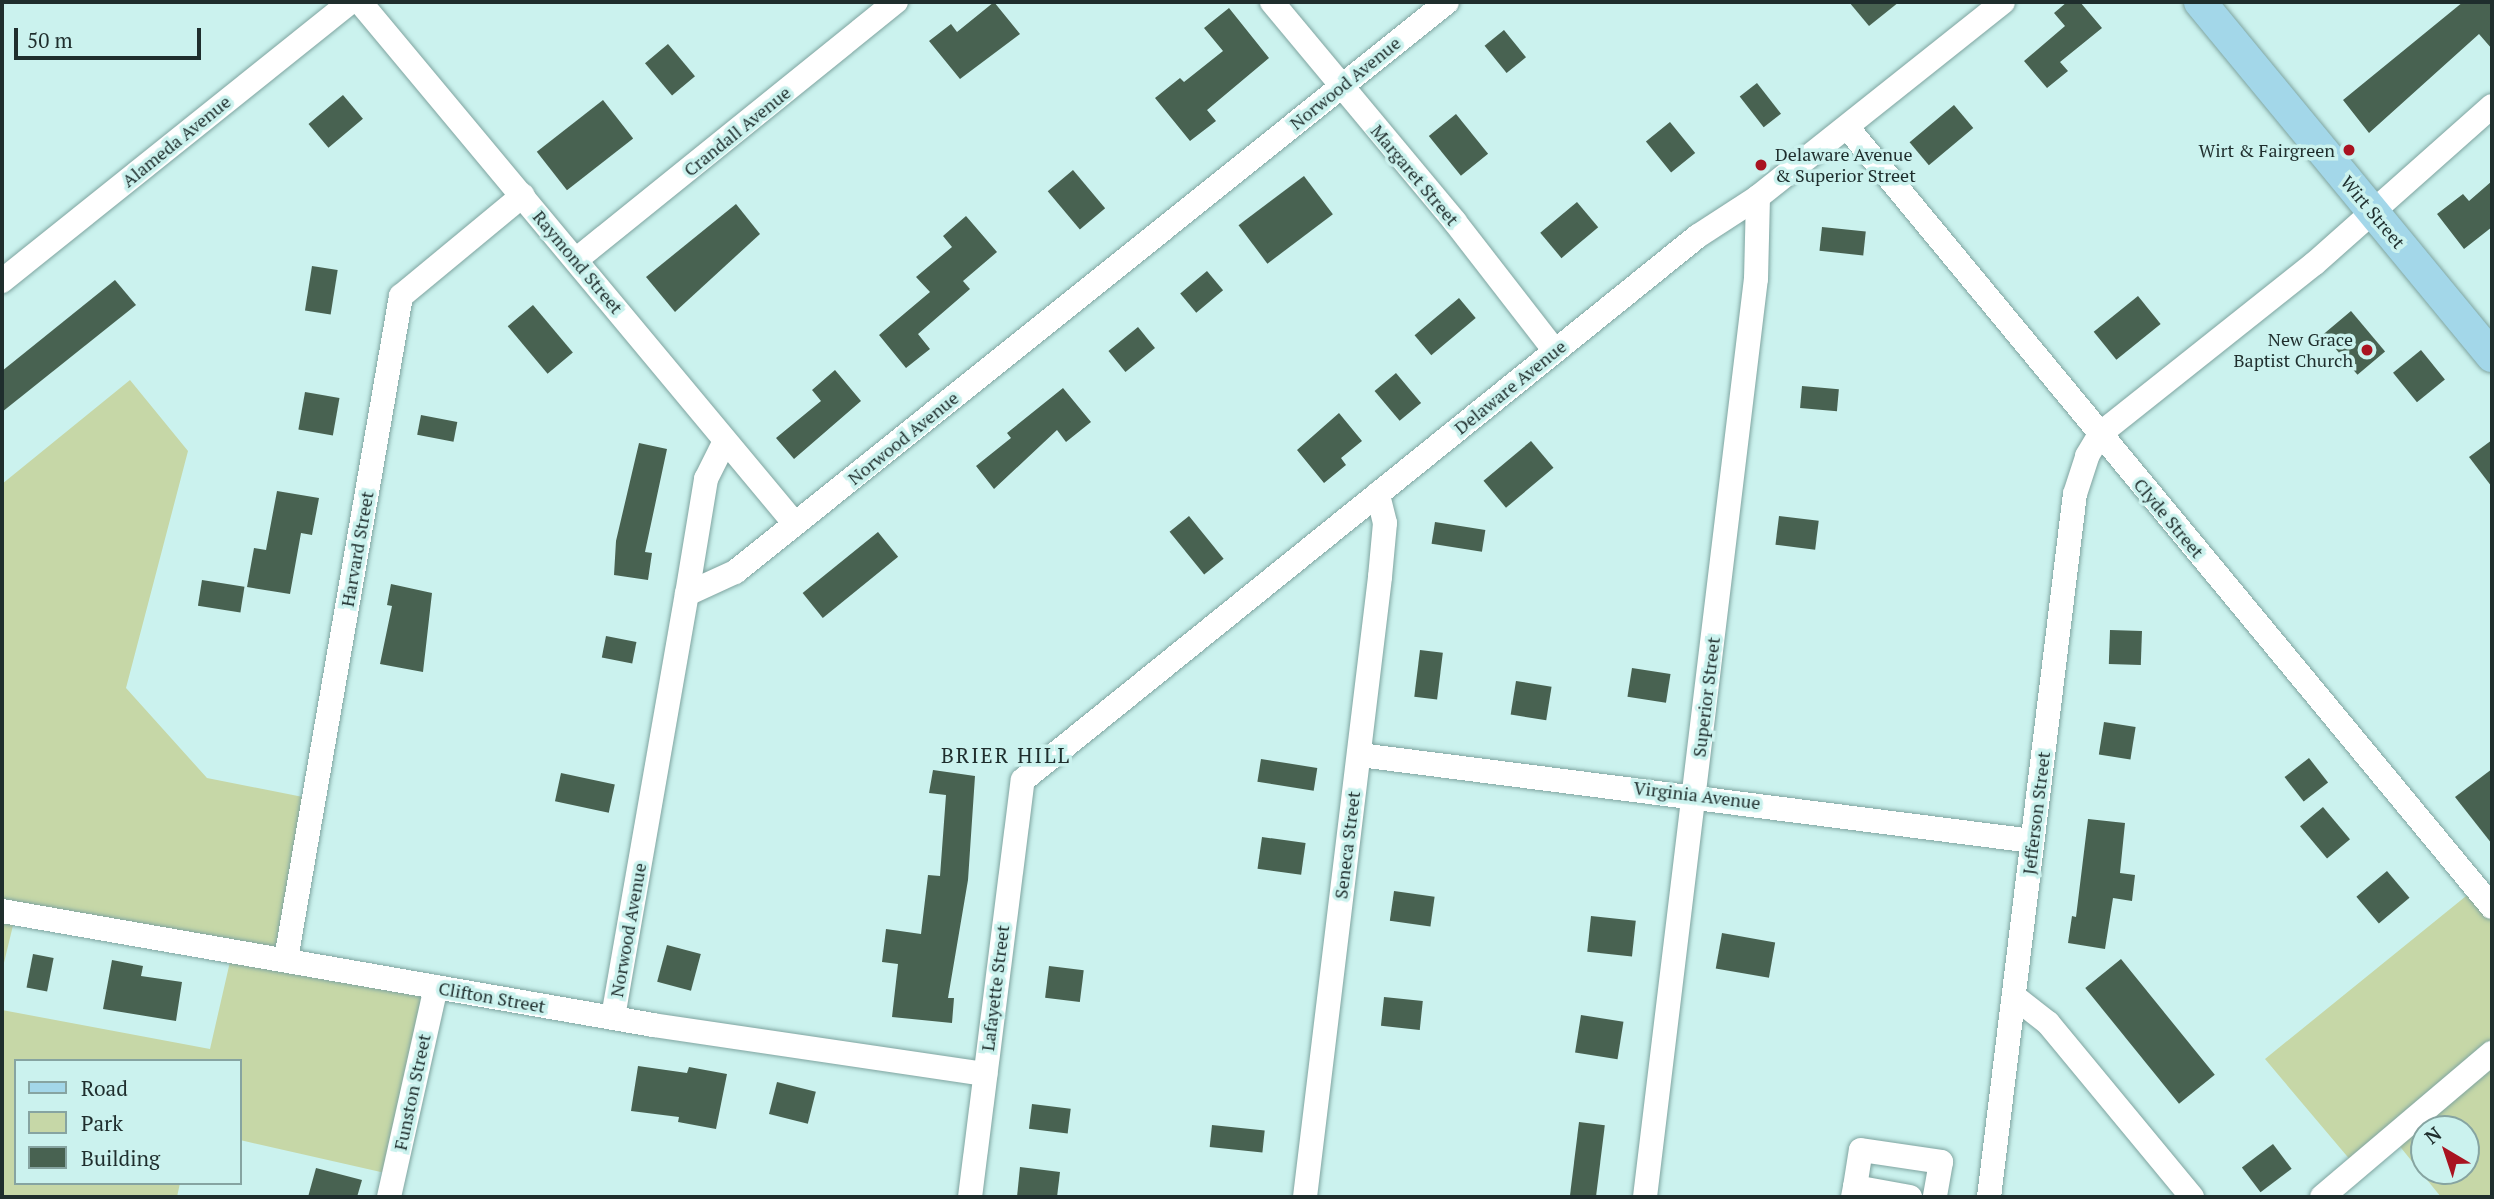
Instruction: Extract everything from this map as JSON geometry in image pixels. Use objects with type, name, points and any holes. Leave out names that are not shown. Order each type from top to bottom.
[{"type":"main road","name":"Wirt Street","points":[[2200,2],[2492,356]]},
{"type":"street","name":"Alameda Avenue","points":[[2,281],[350,2]]},
{"type":"street","name":"Raymond Street","points":[[360,2],[795,524]]},
{"type":"street","name":"Crandall Avenue","points":[[577,260],[896,2]]},
{"type":"street","name":"Margaret Street","points":[[1272,2],[1455,222],[1555,351]]},
{"type":"street","name":"Norwood Avenue","points":[[613,1017],[687,594],[735,572],[1447,2]]},
{"type":"street","name":"Delaware Avenue","points":[[1023,780],[1698,236],[1758,197],[2003,2]]},
{"type":"street","points":[[2100,434],[2314,264],[2492,106]]},
{"type":"street","name":"Clyde Street","points":[[1847,127],[2492,907]]},
{"type":"street","name":"Harvard Street","points":[[286,959],[401,296],[523,195]]},
{"type":"street","name":"Superior Street","points":[[1645,1197],[1756,279],[1758,197]]},
{"type":"street","name":"Jefferson Street","points":[[1989,1197],[2016,998],[2032,841],[2075,494],[2087,456],[2100,434]]},
{"type":"street","points":[[687,594],[706,479],[725,441]]},
{"type":"street","name":"Seneca Street","points":[[1305,1197],[1360,755],[1385,523],[1378,494]]},
{"type":"street","name":"Virginia Avenue","points":[[1360,755],[1694,795],[2032,841]]},
{"type":"street","name":"Lafayette Street","points":[[970,1197],[1023,780]]},
{"type":"street","name":"Clifton Street","points":[[2,911],[613,1017],[985,1074]]},
{"type":"street","name":"Funston Street","points":[[389,1197],[436,987]]},
{"type":"street","points":[[2016,998],[2048,1023],[2192,1197]]},
{"type":"street","points":[[2322,1197],[2492,1054]]},
{"type":"street","points":[[1910,1197],[1854,1192],[1861,1150],[1941,1163],[1935,1197]]},
{"type":"green space","points":[[130,380],[188,451],[126,688],[207,778],[313,799],[286,959],[436,987],[394,1175],[242,1140],[242,1059],[14,1059],[14,1185],[180,1185],[177,1197],[2,1197],[2,1010],[210,1049],[232,953],[16,913],[2,971],[2,484]]},
{"type":"green space","points":[[2476,888],[2492,907],[2492,1197],[2441,1197],[2431,1185],[2480,1185],[2480,1115],[2410,1115],[2410,1159],[2393,1138],[2357,1168],[2265,1059]]},
{"type":"building","points":[[994,2],[1020,34],[960,79],[929,41],[951,24],[957,32]]},
{"type":"building","points":[[1849,2],[1899,2],[1869,26]]},
{"type":"building","points":[[2067,2],[2080,2],[2102,28],[2060,62],[2068,71],[2047,88],[2024,61],[2065,26],[2054,13]]},
{"type":"building","points":[[2463,2],[2492,2],[2492,49],[2479,34],[2369,133],[2343,100]]},
{"type":"building","points":[[1229,8],[1269,58],[1207,110],[1216,121],[1190,141],[1155,98],[1180,78],[1184,82],[1223,51],[1204,28]]},
{"type":"building","points":[[1504,30],[1526,57],[1507,73],[1485,46]]},
{"type":"building","points":[[668,44],[695,76],[672,95],[645,63]]},
{"type":"building","points":[[1757,83],[1781,114],[1764,127],[1740,97]]},
{"type":"building","points":[[343,95],[363,119],[328,148],[309,124]]},
{"type":"building","points":[[603,100],[633,139],[567,190],[537,152]]},
{"type":"building","points":[[1954,105],[1973,128],[1929,165],[1910,142]]},
{"type":"building","points":[[1456,114],[1488,154],[1461,176],[1429,136]]},
{"type":"building","points":[[1670,122],[1695,153],[1671,173],[1646,142]]},
{"type":"building","points":[[1073,170],[1105,208],[1080,230],[1048,191]]},
{"type":"building","points":[[1304,176],[1333,214],[1267,264],[1239,225]]},
{"type":"building","points":[[2492,181],[2492,227],[2464,249],[2437,214],[2463,194],[2469,201]]},
{"type":"building","points":[[1577,202],[1598,227],[1561,258],[1540,233]]},
{"type":"building","points":[[736,204],[760,234],[675,312],[646,277]]},
{"type":"building","points":[[966,216],[997,252],[963,281],[970,289],[918,334],[930,349],[906,368],[879,335],[930,292],[916,277],[952,247],[943,236]]},
{"type":"building","points":[[1822,227],[1866,232],[1863,255],[1819,251]]},
{"type":"building","points":[[312,266],[338,270],[331,315],[305,310]]},
{"type":"building","points":[[1207,271],[1223,290],[1196,313],[1180,293]]},
{"type":"building","points":[[115,280],[136,305],[2,412],[2,371]]},
{"type":"building","points":[[2138,296],[2161,324],[2116,360],[2094,332]]},
{"type":"building","points":[[1459,298],[1476,318],[1431,355],[1415,335]]},
{"type":"building","points":[[533,305],[573,352],[548,374],[508,326]]},
{"type":"building","points":[[2351,311],[2385,352],[2357,375],[2323,334]]},
{"type":"building","points":[[1138,327],[1155,348],[1125,372],[1108,351]]},
{"type":"building","points":[[2421,350],[2445,380],[2417,402],[2393,373]]},
{"type":"building","points":[[835,370],[861,401],[794,459],[776,438],[821,401],[812,390]]},
{"type":"building","points":[[1396,373],[1421,403],[1400,421],[1375,391]]},
{"type":"building","points":[[1802,386],[1839,389],[1837,411],[1800,408]]},
{"type":"building","points":[[1063,388],[1091,422],[1066,442],[1057,430],[994,489],[976,466],[1011,438],[1007,433]]},
{"type":"building","points":[[305,392],[339,398],[333,436],[298,429]]},
{"type":"building","points":[[1339,413],[1362,441],[1341,458],[1346,465],[1324,483],[1297,450]]},
{"type":"building","points":[[421,415],[457,422],[454,442],[417,435]]},
{"type":"building","points":[[2492,440],[2492,487],[2469,457]]},
{"type":"building","points":[[1531,441],[1553,468],[1506,508],[1484,481]]},
{"type":"building","points":[[639,443],[667,449],[645,552],[652,553],[648,580],[614,575],[616,541]]},
{"type":"building","points":[[277,491],[319,498],[312,535],[301,533],[290,594],[247,587],[254,548],[266,550]]},
{"type":"building","points":[[1189,516],[1224,559],[1204,574],[1170,532]]},
{"type":"building","points":[[1779,516],[1819,521],[1815,550],[1775,545]]},
{"type":"building","points":[[1435,522],[1485,530],[1482,552],[1432,544]]},
{"type":"building","points":[[878,532],[898,557],[823,618],[803,593]]},
{"type":"building","points":[[202,580],[244,587],[240,612],[198,606]]},
{"type":"building","points":[[391,584],[432,593],[423,672],[380,664],[392,606],[387,605]]},
{"type":"building","points":[[2110,630],[2142,631],[2141,665],[2109,664]]},
{"type":"building","points":[[606,636],[636,642],[632,664],[602,658]]},
{"type":"building","points":[[1420,650],[1443,653],[1437,699],[1414,697]]},
{"type":"building","points":[[1632,668],[1671,674],[1666,703],[1627,697]]},
{"type":"building","points":[[1516,681],[1552,687],[1546,720],[1511,715]]},
{"type":"building","points":[[2104,722],[2136,727],[2130,760],[2099,755]]},
{"type":"building","points":[[2309,758],[2328,782],[2304,802],[2285,777]]},
{"type":"building","points":[[1261,759],[1317,768],[1314,791],[1257,782]]},
{"type":"building","points":[[2492,769],[2492,844],[2455,797]]},
{"type":"building","points":[[933,770],[975,776],[968,880],[948,998],[954,998],[952,1023],[892,1017],[898,964],[882,962],[886,929],[921,934],[928,875],[940,876],[946,795],[929,793]]},
{"type":"building","points":[[561,773],[615,784],[609,813],[555,801]]},
{"type":"building","points":[[2323,807],[2350,839],[2327,858],[2300,826]]},
{"type":"building","points":[[2088,819],[2125,823],[2120,873],[2135,875],[2132,901],[2113,898],[2105,949],[2068,943],[2072,916],[2076,917]]},
{"type":"building","points":[[1262,837],[1306,843],[1301,875],[1258,869]]},
{"type":"building","points":[[2387,871],[2409,898],[2379,924],[2356,897]]},
{"type":"building","points":[[1394,891],[1435,897],[1430,926],[1390,921]]},
{"type":"building","points":[[1591,916],[1636,921],[1632,957],[1587,952]]},
{"type":"building","points":[[1722,933],[1775,942],[1769,978],[1716,968]]},
{"type":"building","points":[[667,945],[701,954],[691,991],[657,982]]},
{"type":"building","points":[[33,954],[54,958],[47,991],[27,987]]},
{"type":"building","points":[[2121,959],[2215,1075],[2179,1104],[2085,988]]},
{"type":"building","points":[[112,960],[143,966],[141,976],[182,982],[176,1021],[103,1009]]},
{"type":"building","points":[[1049,966],[1084,970],[1080,1002],[1045,998]]},
{"type":"building","points":[[1384,997],[1423,1001],[1420,1030],[1381,1026]]},
{"type":"building","points":[[1581,1015],[1623,1022],[1618,1059],[1575,1053]]},
{"type":"building","points":[[638,1066],[687,1073],[689,1067],[727,1074],[716,1129],[678,1122],[679,1117],[631,1111]]},
{"type":"building","points":[[777,1082],[816,1092],[808,1124],[769,1114]]},
{"type":"building","points":[[1032,1104],[1071,1109],[1068,1134],[1029,1129]]},
{"type":"building","points":[[1579,1122],[1605,1125],[1596,1197],[1570,1197]]},
{"type":"building","points":[[1212,1125],[1265,1131],[1262,1152],[1210,1147]]},
{"type":"building","points":[[2273,1144],[2292,1169],[2261,1192],[2242,1167]]},
{"type":"building","points":[[1020,1167],[1060,1172],[1057,1197],[1017,1197]]},
{"type":"building","points":[[316,1168],[362,1180],[357,1197],[308,1197]]},
{"type":"place","name":"Wirt & Fairgreen","points":[[2349,150]]},
{"type":"place","name":"Delaware Avenue & Superior Street","points":[[1761,165]]},
{"type":"place","name":"New Grace Baptist Church","points":[[2367,350]]},
{"type":"district","name":"BRIER HILL","points":[[1006,755]]}]
